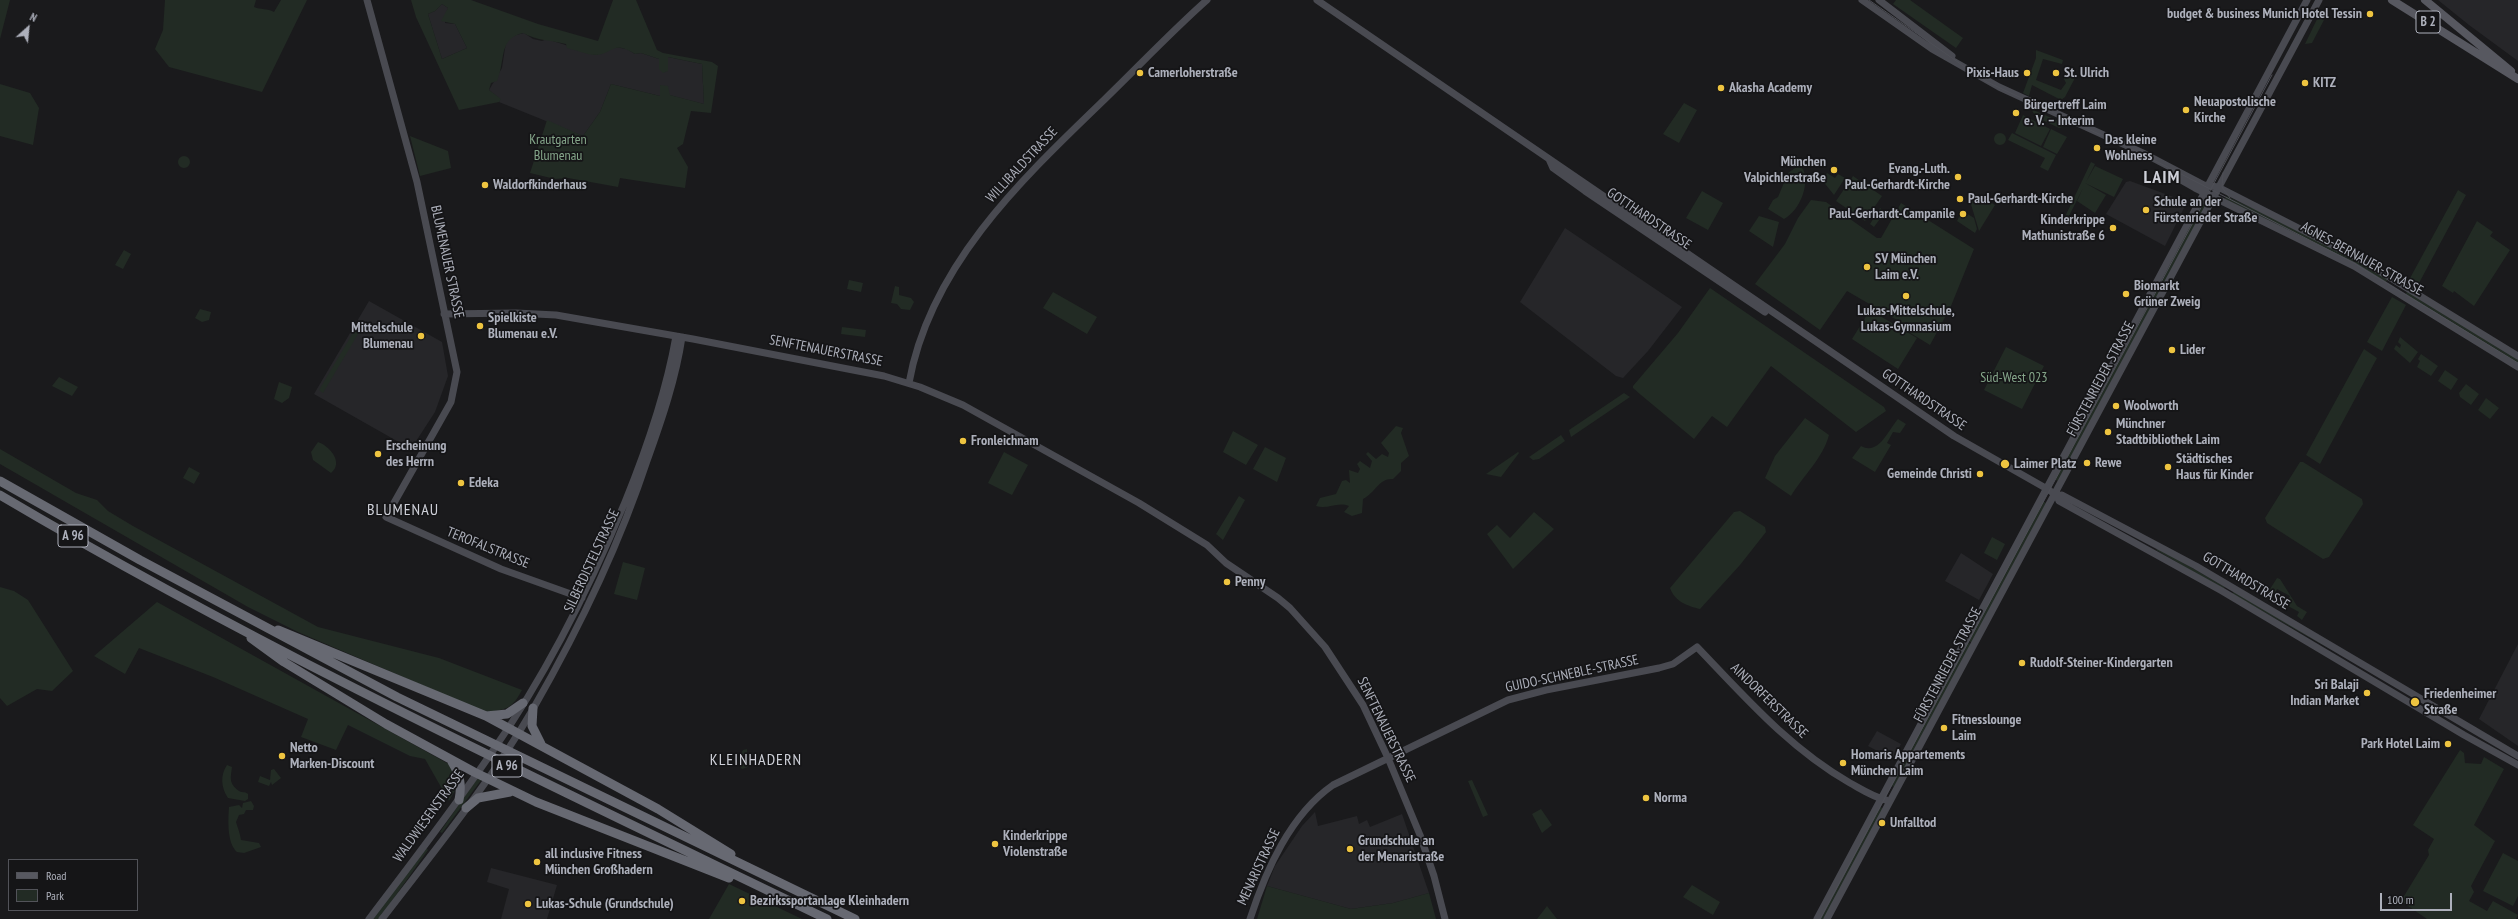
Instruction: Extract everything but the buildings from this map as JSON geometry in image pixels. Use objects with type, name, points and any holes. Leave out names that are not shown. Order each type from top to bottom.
[{"type":"highway","name":"A 96","points":[[0,481],[259,624],[397,697],[855,919]]},
{"type":"highway","name":"A 96","points":[[0,495],[239,628],[398,712],[827,919]]},
{"type":"highway","points":[[259,624],[295,635],[486,716],[541,744],[696,831],[759,873]]},
{"type":"highway","points":[[239,628],[259,645],[284,662],[451,761],[512,792],[673,857],[779,896]]},
{"type":"highway","points":[[486,716],[507,714],[523,703]]},
{"type":"highway","points":[[533,708],[532,726],[541,744]]},
{"type":"highway","points":[[451,761],[458,771],[461,784],[459,800]]},
{"type":"highway","points":[[466,808],[478,798],[500,792],[512,792]]},
{"type":"main road","name":"B 2","points":[[2392,0],[2518,78]]},
{"type":"main road","name":"B 2","points":[[2425,0],[2518,78]]},
{"type":"street","name":"BLUMENAUER STRASSE","points":[[367,0],[417,182],[457,371],[455,392],[386,517]]},
{"type":"street","name":"WILLIBALDSTRASSE","points":[[909,383],[924,334],[939,296],[973,241],[1045,157],[1207,0]]},
{"type":"street","name":"GOTTHARDSTRASSE","points":[[1317,0],[1549,158],[1553,168],[1585,191],[1754,306],[1781,320],[1954,436],[2046,488],[2056,495],[2059,501],[2348,661]]},
{"type":"street","name":"AGNES-BERNAUER-STRASSE","points":[[1862,0],[1932,49],[2013,94],[2209,186],[2218,187],[2363,261],[2518,356]]},
{"type":"street","name":"AGNES-BERNAUER-STRASSE","points":[[1879,0],[1967,69]]},
{"type":"street","name":"FÜRSTENRIEDER STRASSE","points":[[1817,919],[2308,0]]},
{"type":"street","name":"FÜRSTENRIEDER STRASSE","points":[[1827,919],[2056,495],[2218,187],[2319,0]]},
{"type":"street","name":"AGNES-BERNAUER-STRASSE","points":[[2170,168],[2181,180],[2205,194],[2354,266],[2518,367]]},
{"type":"street","name":"SENFTENAUERSTRASSE","points":[[444,314],[516,313],[556,315],[856,369],[909,383],[963,405],[1126,496],[1169,522],[1207,545],[1217,556],[1278,598],[1320,640],[1354,690],[1388,758],[1420,835],[1434,876],[1444,919]]},
{"type":"street","name":"SILBERDISTELSTRASSE","points":[[508,728],[582,598],[598,566],[642,459],[663,397],[679,336]]},
{"type":"street","name":"SILBERDISTELSTRASSE","points":[[487,779],[533,708],[595,592],[619,541],[654,440],[676,368],[679,336]]},
{"type":"street","name":"GOTTHARDSTRASSE","points":[[2056,495],[2062,495],[2196,566],[2348,661]]},
{"type":"street","name":"TEROFALSTRASSE","points":[[386,517],[494,566],[582,598]]},
{"type":"street","points":[[2123,536],[2127,534],[2127,529]]},
{"type":"street","name":"AINDORFERSTRASSE","points":[[1697,647],[1769,723],[1790,742],[1831,772],[1881,799],[1890,801]]},
{"type":"street","name":"GUIDO-SCHNEBLE-STRASSE","points":[[1388,758],[1508,700],[1546,690],[1659,668],[1673,664],[1697,647]]},
{"type":"street","points":[[2348,661],[2518,756]]},
{"type":"street","points":[[2348,661],[2518,765]]},
{"type":"street","name":"WALDWIESENSTRASSE","points":[[369,919],[459,800],[508,728]]},
{"type":"street","name":"MENARISTRASSE","points":[[1250,919],[1279,848],[1318,796],[1333,785],[1388,758]]},
{"type":"street","name":"WALDWIESENSTRASSE","points":[[382,919],[487,779]]},
{"type":"shaded area","points":[[2438,0],[2518,0],[2518,61],[2469,25]]},
{"type":"shaded area","points":[[442,4],[448,8],[445,23],[455,24],[467,48],[442,59],[428,14],[435,11]]},
{"type":"shaded area","points":[[524,33],[533,39],[542,41],[547,39],[596,55],[614,47],[627,49],[635,54],[641,53],[659,59],[659,69],[668,57],[702,64],[704,104],[669,95],[660,85],[660,96],[611,84],[600,112],[583,136],[499,102],[500,99],[489,90],[502,68],[506,42],[512,36]]},
{"type":"shaded area","name":"Schule an der Fürstenrieder Straße","points":[[2130,181],[2187,202],[2165,246],[2106,214],[2126,182]]},
{"type":"shaded area","points":[[1565,228],[1682,307],[1648,351],[1623,378],[1616,376],[1520,302]]},
{"type":"shaded area","points":[[369,301],[442,342],[448,376],[435,412],[411,449],[314,394]]},
{"type":"shaded area","points":[[1961,553],[1993,574],[1979,600],[1945,581]]},
{"type":"shaded area","points":[[2518,644],[2518,746],[2479,719]]},
{"type":"shaded area","points":[[1877,731],[1901,744],[1893,759],[1868,746]]},
{"type":"shaded area","name":"Grundschule an der Menaristraße","points":[[1315,812],[1318,826],[1357,816],[1359,824],[1367,820],[1370,827],[1402,814],[1429,893],[1393,903],[1351,909],[1267,886],[1275,866],[1302,826]]},
{"type":"shaded area","name":"Lukas-Schule (Grundschule)","points":[[491,868],[557,885],[547,919],[501,919],[509,889],[487,882]]},
{"type":"green space","points":[[0,0],[10,0],[0,39]]},
{"type":"green space","points":[[165,0],[256,0],[254,7],[274,12],[281,0],[307,0],[262,92],[169,67],[155,49],[163,30]]},
{"type":"green space","name":"Krautgarten Blumenau","points":[[411,0],[471,0],[538,24],[598,41],[613,0],[636,0],[657,50],[663,53],[712,62],[718,66],[711,113],[691,111],[683,144],[677,148],[688,167],[685,188],[620,178],[618,187],[568,178],[555,179],[530,173],[547,120],[583,136],[600,112],[611,84],[660,96],[660,85],[668,86],[670,95],[704,104],[702,64],[668,57],[668,71],[663,73],[659,69],[659,59],[641,53],[635,54],[622,48],[617,48],[602,54],[589,54],[567,48],[566,44],[539,39],[523,33],[515,36],[506,45],[497,81],[491,83],[489,90],[501,99],[499,102],[459,110],[416,17]],"holes":[[[442,4],[448,8],[441,21],[455,24],[467,48],[442,59],[428,14],[435,11]]]},
{"type":"green space","points":[[1896,0],[1910,0],[1963,38],[1956,48],[1893,4]]},
{"type":"green space","points":[[2320,13],[2324,20],[2312,43],[2305,44]]},
{"type":"green space","points":[[2036,50],[2063,60],[2062,64],[2043,59],[2036,80],[2061,90],[2066,83],[2063,77],[2069,75],[2075,78],[2065,97],[2061,100],[2032,85],[2029,96],[2023,93],[2036,58]]},
{"type":"green space","points":[[0,84],[30,93],[39,108],[33,145],[0,136]]},
{"type":"green space","points":[[1684,103],[1697,110],[1679,143],[1663,134]]},
{"type":"green space","points":[[2031,109],[2068,125],[2059,128],[2036,117]]},
{"type":"green space","points":[[2023,115],[2050,129],[2041,146],[2015,133]]},
{"type":"green space","points":[[2051,129],[2067,137],[2057,154],[2043,147]]},
{"type":"green space","points":[[1998,133],[2002,133],[2006,139],[2002,145],[1998,145],[1994,141],[1994,137]]},
{"type":"green space","points":[[2012,133],[2056,155],[2048,171],[2040,167],[2045,158],[2008,140]]},
{"type":"green space","points":[[410,136],[448,151],[451,168],[420,176]]},
{"type":"green space","points":[[182,156],[186,156],[190,162],[186,168],[182,168],[178,164],[178,160]]},
{"type":"green space","points":[[2091,162],[2095,164],[2086,182],[2095,166],[2123,179],[2114,197],[2085,183],[2106,195],[2095,213],[2077,201],[2083,188],[2065,224],[2062,223]]},
{"type":"green space","points":[[1798,166],[1803,169],[1805,175],[1802,197],[1795,210],[1784,219],[1768,209],[1773,200],[1778,197],[1788,173]]},
{"type":"green space","points":[[1827,173],[1835,178],[1838,174],[1845,178],[1834,195],[1822,180]]},
{"type":"green space","points":[[1853,176],[1882,196],[1865,221],[1836,201]]},
{"type":"green space","points":[[2458,190],[2466,195],[2418,285],[2409,280]]},
{"type":"green space","points":[[1702,191],[1723,203],[1708,230],[1686,218]]},
{"type":"green space","points":[[1975,193],[1995,205],[1979,231],[1970,201]]},
{"type":"green space","points":[[2226,196],[2252,208],[2253,207],[2389,278],[2385,283],[2225,199]]},
{"type":"green space","name":"SV München Laim e.V.","points":[[1811,200],[1826,202],[1877,238],[1881,238],[1901,203],[1974,249],[1951,306],[1930,345],[1907,331],[1909,327],[1847,291],[1820,330],[1755,284],[1785,244],[1798,218]]},
{"type":"green space","points":[[2204,200],[2208,202],[2058,481],[2054,479]]},
{"type":"green space","points":[[1880,208],[1885,212],[1874,227],[1870,224]]},
{"type":"green space","points":[[1966,213],[1974,218],[1977,229],[1975,233],[1957,221],[1960,215],[1964,217]]},
{"type":"green space","points":[[1759,216],[1779,222],[1773,247],[1749,231]]},
{"type":"green space","points":[[2477,221],[2493,232],[2490,236],[2510,250],[2474,306],[2454,291],[2453,293],[2442,286]]},
{"type":"green space","points":[[124,250],[131,254],[123,269],[115,265]]},
{"type":"green space","points":[[849,280],[863,283],[861,292],[847,289]]},
{"type":"green space","points":[[895,286],[899,287],[899,295],[911,298],[914,302],[910,310],[901,309],[897,304],[891,303]]},
{"type":"green space","points":[[1710,288],[1884,407],[1886,411],[1856,432],[1771,366],[1727,427],[1712,416],[1694,439],[1641,395],[1633,388],[1633,386],[1678,333]]},
{"type":"green space","points":[[2408,290],[2518,359],[2518,364],[2405,295]]},
{"type":"green space","points":[[1053,292],[1097,317],[1087,334],[1043,308]]},
{"type":"green space","points":[[2392,297],[2406,305],[2382,351],[2367,342]]},
{"type":"green space","points":[[200,309],[211,312],[209,320],[202,322],[195,318]]},
{"type":"green space","points":[[1870,310],[1917,338],[1898,369],[1852,339]]},
{"type":"green space","points":[[360,321],[364,324],[323,393],[319,390]]},
{"type":"green space","points":[[842,327],[866,330],[865,337],[841,334]]},
{"type":"green space","points":[[2400,337],[2418,352],[2410,363],[2394,349],[2396,345],[2400,348],[2401,345],[2398,342]]},
{"type":"green space","name":"Süd-West 023","points":[[2006,347],[2044,366],[2022,409],[1984,390]]},
{"type":"green space","points":[[2364,349],[2377,358],[2320,464],[2306,455]]},
{"type":"green space","points":[[2421,354],[2438,366],[2431,376],[2417,367],[2420,361],[2418,359]]},
{"type":"green space","points":[[2445,370],[2458,379],[2451,390],[2438,381]]},
{"type":"green space","points":[[59,377],[78,387],[72,396],[52,386]]},
{"type":"green space","points":[[279,382],[292,387],[289,398],[282,403],[274,399]]},
{"type":"green space","points":[[2466,384],[2479,394],[2471,405],[2460,397],[2459,393]]},
{"type":"green space","points":[[1624,393],[1630,397],[1571,437],[1569,430]]},
{"type":"green space","points":[[2486,398],[2499,408],[2490,419],[2478,410]]},
{"type":"green space","points":[[1805,418],[1829,435],[1818,459],[1791,496],[1765,478],[1775,456]]},
{"type":"green space","points":[[1898,419],[1906,424],[1900,433],[1893,432],[1887,443],[1891,445],[1875,472],[1852,458],[1861,446],[1873,448],[1878,445]]},
{"type":"green space","points":[[1396,426],[1403,428],[1401,433],[1409,456],[1401,463],[1401,471],[1393,479],[1388,479],[1381,483],[1363,499],[1362,513],[1352,516],[1344,512],[1349,506],[1340,504],[1325,507],[1316,506],[1320,498],[1336,494],[1342,481],[1346,480],[1350,483],[1349,470],[1358,473],[1360,469],[1357,464],[1360,461],[1370,468],[1372,461],[1366,454],[1368,452],[1376,459],[1382,454],[1388,457],[1389,453],[1381,443]]},
{"type":"green space","points":[[1233,431],[1258,445],[1246,465],[1223,452]]},
{"type":"green space","points":[[1561,435],[1565,441],[1539,459],[1533,460],[1529,457]]},
{"type":"green space","points":[[318,442],[327,447],[334,455],[336,464],[335,469],[331,473],[313,460],[311,452]]},
{"type":"green space","points":[[1265,447],[1286,458],[1277,482],[1253,469]]},
{"type":"green space","points":[[0,449],[76,493],[97,500],[108,511],[133,526],[318,627],[439,658],[522,690],[515,701],[508,707],[485,712],[298,632],[248,607],[0,464]]},
{"type":"green space","points":[[1004,452],[1028,465],[1012,495],[988,483]]},
{"type":"green space","points":[[1518,452],[1519,453],[1501,477],[1486,474]]},
{"type":"green space","points":[[2300,462],[2303,462],[2362,499],[2363,504],[2329,557],[2323,559],[2267,523],[2265,518]]},
{"type":"green space","points":[[189,467],[200,473],[194,484],[183,478]]},
{"type":"green space","points":[[1239,496],[1245,500],[1223,540],[1216,534]]},
{"type":"green space","points":[[2041,500],[2046,503],[1972,643],[1967,640]]},
{"type":"green space","points":[[1740,511],[1765,527],[1766,532],[1740,565],[1700,609],[1682,603],[1675,597],[1670,588],[1734,512]]},
{"type":"green space","points":[[1534,512],[1554,529],[1513,569],[1487,534],[1497,525],[1510,538]]},
{"type":"green space","points":[[1992,537],[2005,544],[1997,560],[1984,553]]},
{"type":"green space","points":[[2158,548],[2225,587],[2223,589],[2156,550]]},
{"type":"green space","points":[[623,562],[645,568],[637,600],[614,594]]},
{"type":"green space","points":[[2277,578],[2280,579],[2297,606],[2307,612],[2302,620],[2297,616],[2299,612],[2288,606],[2291,601],[2288,600],[2290,596],[2277,589],[2271,600],[2265,597]]},
{"type":"green space","points":[[0,587],[14,591],[28,600],[73,671],[52,691],[37,689],[7,706],[0,698]]},
{"type":"green space","points":[[2234,591],[2337,653],[2232,594]]},
{"type":"green space","points":[[157,602],[454,767],[457,787],[449,801],[425,759],[410,756],[348,725],[336,750],[301,737],[308,719],[213,677],[139,648],[125,674],[94,656]]},
{"type":"green space","points":[[1966,642],[1971,644],[1894,787],[1890,785]]},
{"type":"green space","points":[[747,749],[747,755],[745,756],[748,767],[742,769],[736,761],[743,750]]},
{"type":"green space","points":[[2460,750],[2464,753],[2465,763],[2481,764],[2484,757],[2504,769],[2474,825],[2495,841],[2471,886],[2474,892],[2469,901],[2487,911],[2493,901],[2518,915],[2516,919],[2427,919],[2401,901],[2429,855],[2428,850],[2434,839],[2413,825]]},
{"type":"green space","points":[[227,765],[232,767],[231,780],[233,785],[239,791],[248,794],[248,799],[245,801],[228,798],[224,790],[222,777]]},
{"type":"green space","points":[[274,769],[281,778],[272,785],[271,782],[269,786],[258,782],[260,776],[270,780],[271,770]]},
{"type":"green space","points":[[478,777],[482,779],[442,833],[440,832]]},
{"type":"green space","points":[[1472,780],[1488,815],[1483,817],[1468,781]]},
{"type":"green space","points":[[251,801],[254,806],[253,810],[246,810],[244,814],[239,815],[236,822],[241,840],[259,843],[261,847],[244,853],[237,852],[231,843],[228,825],[229,807],[239,805],[242,808],[243,803]]},
{"type":"green space","points":[[1880,807],[1884,809],[1825,919],[1819,919]]},
{"type":"green space","points":[[1541,809],[1552,825],[1542,833],[1532,814]]},
{"type":"green space","points":[[426,848],[428,850],[379,919],[371,919]]},
{"type":"green space","points":[[2503,853],[2518,861],[2518,896],[2513,906],[2483,891]]},
{"type":"green space","name":"Bezirkssportanlage Kleinhadern","points":[[729,884],[802,919],[709,919]]},
{"type":"green space","points":[[1692,885],[1720,902],[1713,915],[1683,897]]},
{"type":"green space","points":[[1267,886],[1351,909],[1393,903],[1429,893],[1436,919],[1257,919]]},
{"type":"green space","points":[[1547,906],[1557,919],[1537,919]]},
{"type":"tram line","points":[[1869,0],[1985,81],[2144,155],[2352,262],[2518,363]]},
{"type":"tram line","points":[[1820,919],[2272,75]]},
{"type":"tram line","points":[[2223,173],[2222,187],[2230,198]]},
{"type":"place","name":"budget & business Munich Hotel Tessin","points":[[2370,14]]},
{"type":"place","name":"Camerloherstraße","points":[[1140,73]]},
{"type":"place","name":"Pixis-Haus","points":[[2027,73]]},
{"type":"place","name":"St. Ulrich","points":[[2056,73]]},
{"type":"place","name":"KITZ","points":[[2305,83]]},
{"type":"place","name":"Akasha Academy","points":[[1721,88]]},
{"type":"place","name":"Neuapostolische Kirche","points":[[2186,110]]},
{"type":"place","name":"Bürgertreff Laim e. V. – Interim","points":[[2016,113]]},
{"type":"place","name":"Das kleine Wohlness","points":[[2097,148]]},
{"type":"place","name":"München Valpichlerstraße","points":[[1834,170]]},
{"type":"place","name":"Evang.-Luth. Paul-Gerhardt-Kirche","points":[[1958,177]]},
{"type":"place","name":"Waldorfkinderhaus","points":[[485,185]]},
{"type":"place","name":"Paul-Gerhardt-Kirche","points":[[1960,199]]},
{"type":"place","name":"Schule an der Fürstenrieder Straße","points":[[2146,210]]},
{"type":"place","name":"Paul-Gerhardt-Campanile","points":[[1963,214]]},
{"type":"place","name":"Kinderkrippe Mathunistraße 6","points":[[2113,228]]},
{"type":"place","name":"SV München Laim e.V.","points":[[1867,267]]},
{"type":"place","name":"Biomarkt Grüner Zweig","points":[[2126,294]]},
{"type":"place","name":"Lukas-Mittelschule, Lukas-Gymnasium","points":[[1906,296]]},
{"type":"place","name":"Spielkiste Blumenau e.V.","points":[[480,326]]},
{"type":"place","name":"Mittelschule Blumenau","points":[[421,336]]},
{"type":"place","name":"Lider","points":[[2172,350]]},
{"type":"place","name":"Woolworth","points":[[2116,406]]},
{"type":"place","name":"Münchner Stadtbibliothek Laim","points":[[2108,432]]},
{"type":"place","name":"Fronleichnam","points":[[963,441]]},
{"type":"place","name":"Erscheinung des Herrn","points":[[378,454]]},
{"type":"place","name":"Rewe","points":[[2087,463]]},
{"type":"place","name":"Laimer Platz","points":[[2005,464]]},
{"type":"place","name":"Städtisches Haus für Kinder","points":[[2168,467]]},
{"type":"place","name":"Gemeinde Christi","points":[[1980,474]]},
{"type":"place","name":"Edeka","points":[[461,483]]},
{"type":"place","name":"Penny","points":[[1227,582]]},
{"type":"place","name":"Rudolf-Steiner-Kindergarten","points":[[2022,663]]},
{"type":"place","name":"Sri Balaji Indian Market","points":[[2367,693]]},
{"type":"place","name":"Friedenheimer Straße","points":[[2415,702]]},
{"type":"place","name":"Fitnesslounge Laim","points":[[1944,728]]},
{"type":"place","name":"Park Hotel Laim","points":[[2448,744]]},
{"type":"place","name":"Netto Marken-Discount","points":[[282,756]]},
{"type":"place","name":"Homaris Appartements München Laim","points":[[1843,763]]},
{"type":"place","name":"Norma","points":[[1646,798]]},
{"type":"place","name":"Unfalltod","points":[[1882,823]]},
{"type":"place","name":"Kinderkrippe Violenstraße","points":[[995,844]]},
{"type":"place","name":"Grundschule an der Menaristraße","points":[[1350,849]]},
{"type":"place","name":"all inclusive Fitness München Großhadern","points":[[537,862]]},
{"type":"place","name":"Bezirkssportanlage Kleinhadern","points":[[742,901]]},
{"type":"place","name":"Lukas-Schule (Grundschule)","points":[[528,904]]},
{"type":"district","name":"LAIM","points":[[2162,178]]},
{"type":"district","name":"BLUMENAU","points":[[403,510]]},
{"type":"district","name":"KLEINHADERN","points":[[756,760]]}]
